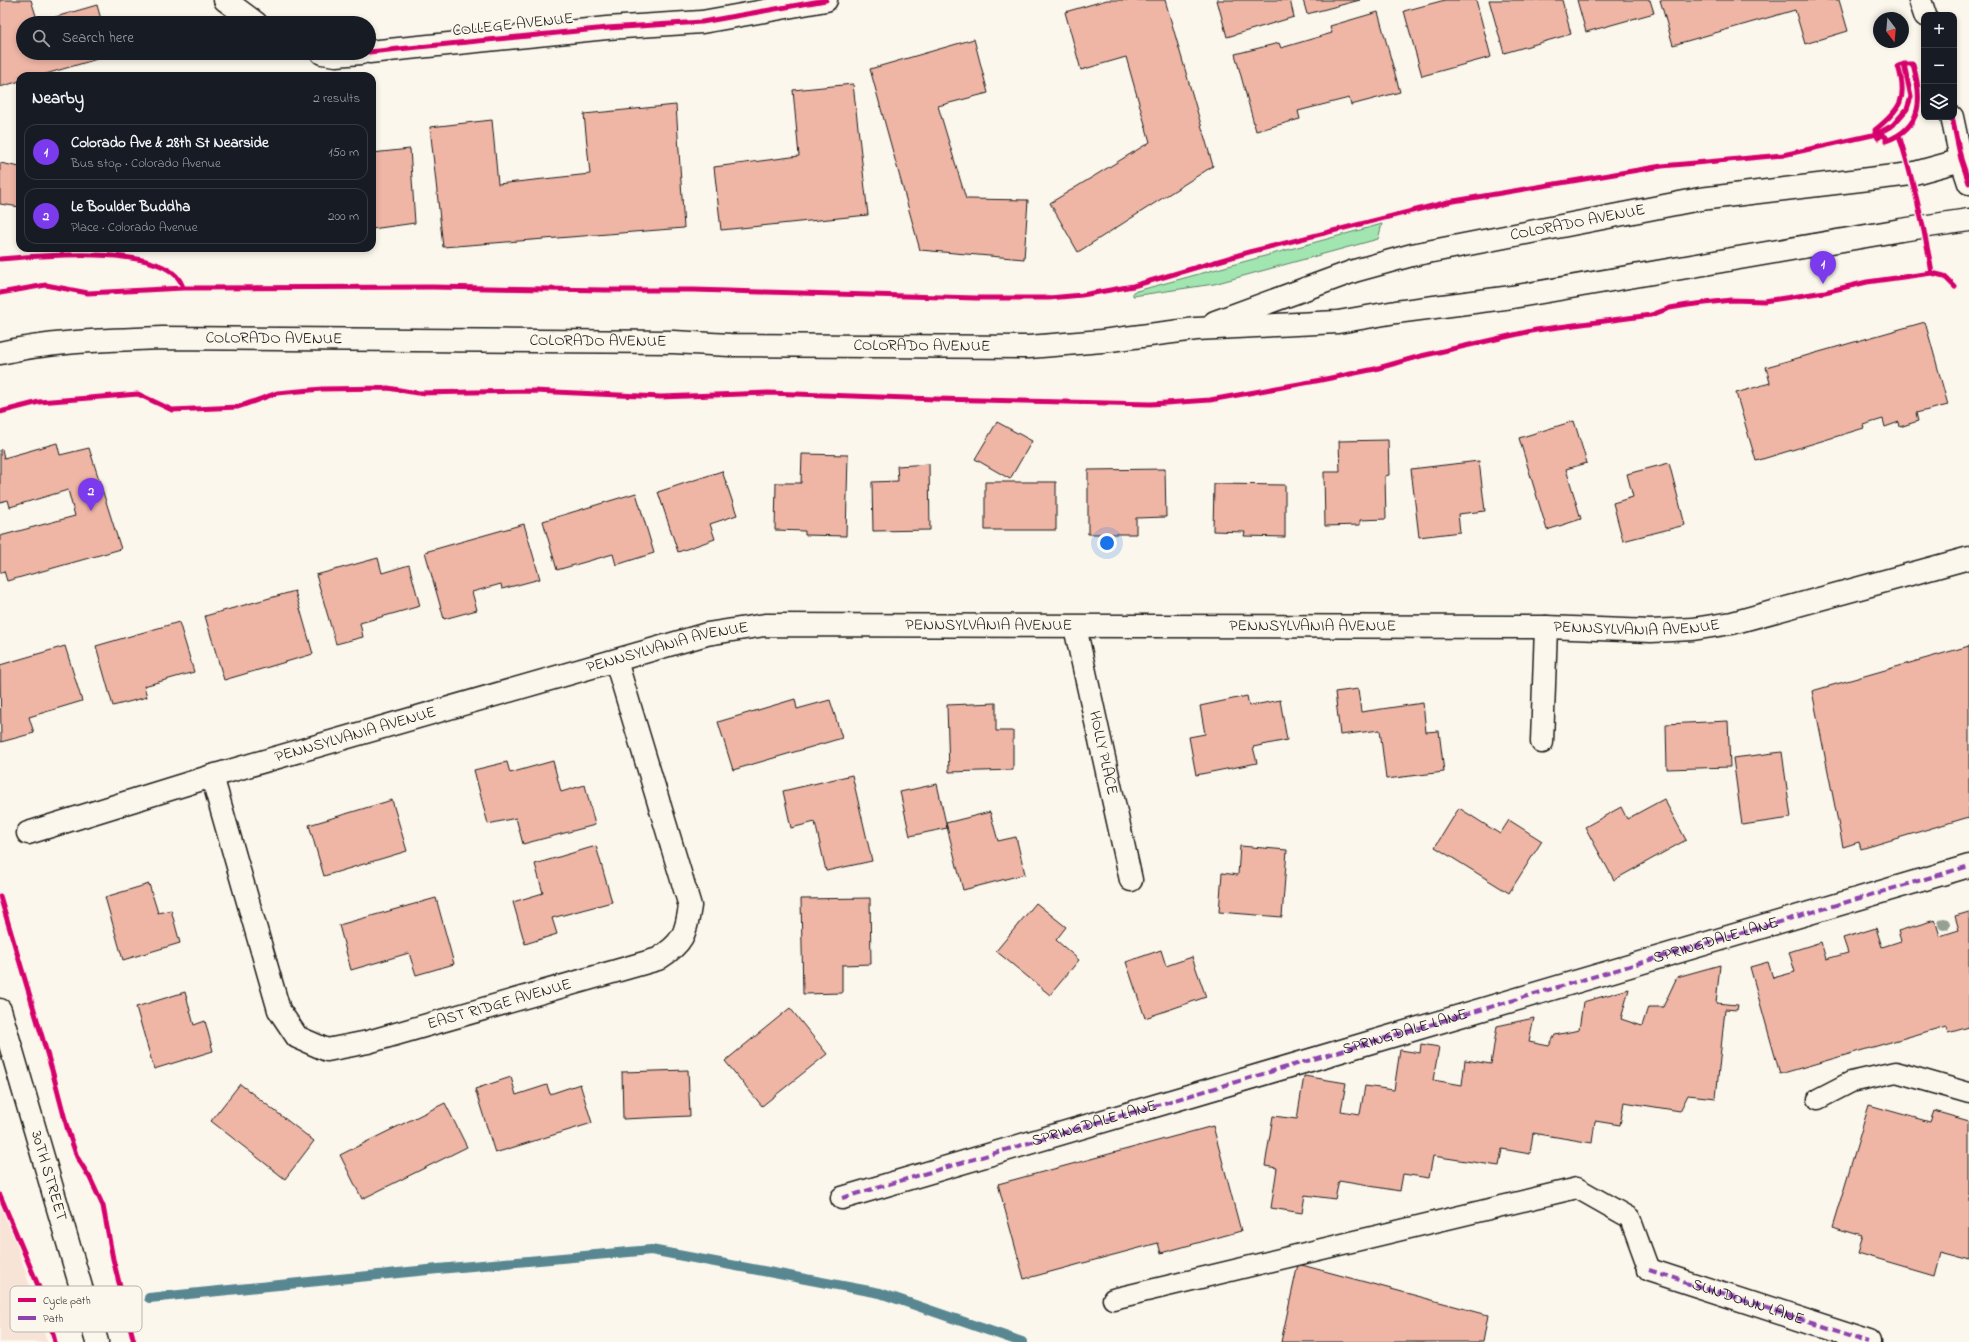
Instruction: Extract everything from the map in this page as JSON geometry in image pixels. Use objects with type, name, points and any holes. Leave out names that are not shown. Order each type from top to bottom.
[{"type":"street","points":[[225,0],[247,16]]},
{"type":"street","name":"COLLEGE AVENUE","points":[[376,51],[607,28],[702,22],[826,0]]},
{"type":"street","points":[[1920,0],[1924,12]]},
{"type":"street","points":[[1953,120],[1965,158],[1969,183]]},
{"type":"street","name":"COLORADO AVENUE","points":[[1196,329],[1354,271],[1412,255],[1700,199],[1911,174],[1965,158]]},
{"type":"street","name":"COLORADO AVENUE","points":[[0,353],[77,341],[162,338],[673,342],[730,345],[1029,347],[1102,341],[1196,329],[1338,322],[1396,312],[1512,297],[1901,230],[1969,220]]},
{"type":"street","name":"PENNSYLVANIA AVENUE","points":[[28,833],[212,776],[707,634],[765,625],[1075,627],[1546,627],[1651,631],[1693,629],[1732,623],[1969,558]]},
{"type":"street","name":"HOLLY PLACE","points":[[1075,627],[1131,880]]},
{"type":"street","points":[[1542,742],[1546,627]]},
{"type":"street","name":"EAST RIDGE AVENUE","points":[[212,776],[279,1010],[297,1037],[328,1050],[383,1038],[658,959],[672,950],[686,930],[690,906],[616,660]]},
{"type":"street","name":"SPRINGDALE LANE","points":[[842,1198],[1969,866]]},
{"type":"street","name":"30TH STREET","points":[[0,1010],[81,1286]]},
{"type":"street","name":"SUNDOWN LANE","points":[[1649,1270],[1870,1342]]},
{"type":"street","name":"30TH STREET","points":[[94,1332],[97,1342]]},
{"type":"lane","points":[[1818,1100],[1852,1082],[1896,1072],[1969,1093]]},
{"type":"lane","points":[[1114,1299],[1577,1188],[1630,1218],[1649,1270]]},
{"type":"shaded area","points":[[0,1189],[30,1286],[10,1286],[10,1332],[44,1332],[47,1342],[0,1342]]},
{"type":"green space","points":[[1382,224],[1378,239],[1214,284],[1133,296],[1133,292]]},
{"type":"building","points":[[0,0],[31,0],[36,16],[16,16],[16,60],[94,60],[53,72],[16,72],[16,82],[0,87]]},
{"type":"building","points":[[1107,0],[1165,0],[1213,166],[1078,252],[1050,203],[1150,142],[1126,57],[1081,70],[1065,12]]},
{"type":"building","points":[[1217,0],[1290,0],[1294,17],[1227,37]]},
{"type":"building","points":[[1303,0],[1360,0],[1307,14]]},
{"type":"building","points":[[1445,0],[1476,0],[1491,57],[1422,76],[1404,11]]},
{"type":"building","points":[[1489,0],[1562,0],[1571,34],[1504,53]]},
{"type":"building","points":[[1577,0],[1650,0],[1654,13],[1586,32]]},
{"type":"building","points":[[1660,0],[1839,0],[1848,31],[1805,44],[1795,10],[1673,45]]},
{"type":"building","points":[[97,5],[100,16],[59,16]]},
{"type":"building","points":[[1378,12],[1400,92],[1351,105],[1349,98],[1298,111],[1300,119],[1256,131],[1235,54],[1279,43],[1281,48],[1332,33],[1330,26]]},
{"type":"building","points":[[974,39],[988,93],[938,106],[966,199],[1028,200],[1024,259],[920,250],[870,69]]},
{"type":"building","points":[[853,84],[868,215],[721,230],[714,167],[799,156],[793,90]]},
{"type":"building","points":[[676,105],[684,228],[443,247],[430,127],[492,120],[498,184],[590,174],[584,114]]},
{"type":"building","points":[[410,149],[415,223],[376,228],[376,153]]},
{"type":"building","points":[[0,163],[16,166],[16,206],[0,204]]},
{"type":"building","points":[[1925,322],[1948,405],[1916,413],[1918,421],[1900,427],[1899,422],[1885,427],[1883,419],[1863,425],[1864,428],[1756,461],[1736,393],[1770,383],[1766,367]]},
{"type":"building","points":[[1574,421],[1587,463],[1566,469],[1581,519],[1547,530],[1519,438]]},
{"type":"building","points":[[997,422],[1032,441],[1010,479],[975,459]]},
{"type":"building","points":[[1388,440],[1389,475],[1385,476],[1386,519],[1360,520],[1360,525],[1325,526],[1324,472],[1340,472],[1339,441]]},
{"type":"building","points":[[57,443],[60,455],[89,448],[121,549],[7,581],[4,571],[0,573],[0,536],[75,516],[68,490],[10,507],[8,500],[0,502],[0,450],[2,449],[4,458]]},
{"type":"building","points":[[802,454],[848,455],[846,536],[805,535],[805,531],[775,530],[776,483],[801,483]]},
{"type":"building","points":[[1479,461],[1485,511],[1458,514],[1460,532],[1419,537],[1411,469]]},
{"type":"building","points":[[1669,463],[1685,525],[1623,541],[1613,503],[1633,497],[1627,474]]},
{"type":"building","points":[[929,464],[930,530],[873,531],[872,482],[898,481],[897,466]]},
{"type":"building","points":[[1165,469],[1166,517],[1136,518],[1136,534],[1088,534],[1088,470]]},
{"type":"building","points":[[722,471],[737,515],[710,524],[715,539],[678,552],[658,492]]},
{"type":"building","points":[[985,482],[1056,482],[1056,530],[985,530]]},
{"type":"building","points":[[1214,484],[1285,485],[1285,537],[1244,536],[1245,532],[1213,531]]},
{"type":"building","points":[[636,493],[654,553],[616,565],[613,554],[557,570],[543,521]]},
{"type":"building","points":[[524,524],[540,579],[502,589],[501,584],[472,592],[477,610],[444,619],[425,552]]},
{"type":"building","points":[[378,558],[382,573],[409,565],[420,606],[360,623],[363,637],[336,644],[316,575]]},
{"type":"building","points":[[295,591],[313,654],[224,680],[205,616]]},
{"type":"building","points":[[179,622],[194,672],[144,686],[147,697],[113,706],[96,646]]},
{"type":"building","points":[[65,646],[82,701],[29,717],[34,733],[1,742],[0,665]]},
{"type":"building","points":[[1969,646],[1969,817],[1861,849],[1859,842],[1843,847],[1812,691]]},
{"type":"building","points":[[1358,689],[1361,712],[1423,703],[1426,732],[1439,731],[1444,772],[1386,779],[1380,730],[1340,735],[1335,692]]},
{"type":"building","points":[[1247,696],[1249,706],[1280,700],[1287,740],[1253,747],[1257,763],[1196,775],[1189,737],[1205,734],[1200,706]]},
{"type":"building","points":[[795,699],[797,709],[830,700],[842,738],[733,770],[718,722]]},
{"type":"building","points":[[996,703],[996,731],[1013,731],[1013,770],[949,772],[947,705]]},
{"type":"building","points":[[1728,721],[1730,767],[1667,769],[1666,724]]},
{"type":"building","points":[[1782,752],[1791,818],[1742,825],[1733,758]]},
{"type":"building","points":[[553,761],[561,792],[585,785],[595,825],[523,844],[516,818],[488,824],[474,770],[507,762],[510,773]]},
{"type":"building","points":[[852,775],[872,861],[826,871],[815,822],[791,828],[783,791]]},
{"type":"building","points":[[937,784],[947,828],[910,836],[900,792]]},
{"type":"building","points":[[1664,799],[1686,840],[1614,880],[1585,827],[1621,807],[1627,819]]},
{"type":"building","points":[[392,800],[407,851],[324,876],[309,825]]},
{"type":"building","points":[[1459,808],[1500,834],[1509,820],[1542,841],[1509,893],[1435,847]]},
{"type":"building","points":[[990,812],[998,841],[1016,837],[1025,874],[963,890],[946,823]]},
{"type":"building","points":[[596,846],[612,902],[552,918],[557,934],[525,944],[513,902],[543,893],[535,864]]},
{"type":"building","points":[[1240,846],[1287,850],[1282,917],[1219,912],[1222,873],[1238,875]]},
{"type":"building","points":[[149,884],[158,913],[171,910],[180,943],[123,960],[105,897]]},
{"type":"building","points":[[436,898],[454,964],[416,975],[409,953],[351,970],[339,925]]},
{"type":"building","points":[[870,898],[871,964],[842,965],[842,993],[803,994],[801,899]]},
{"type":"building","points":[[1036,903],[1066,927],[1056,940],[1079,960],[1050,995],[996,951]]},
{"type":"building","points":[[1969,912],[1969,1027],[1948,1033],[1946,1026],[1780,1074],[1750,967],[1768,962],[1773,978],[1795,972],[1789,952],[1821,942],[1826,959],[1848,953],[1843,938],[1876,928],[1882,947],[1901,941],[1898,931],[1935,920],[1940,936],[1959,930],[1955,916]]},
{"type":"building","points":[[1161,950],[1166,966],[1192,957],[1206,997],[1145,1018],[1126,962]]},
{"type":"building","points":[[1720,965],[1716,1003],[1738,1005],[1737,1010],[1725,1009],[1716,1098],[1688,1095],[1680,1111],[1624,1102],[1620,1125],[1595,1121],[1592,1143],[1533,1133],[1530,1154],[1502,1149],[1499,1166],[1433,1156],[1429,1178],[1403,1174],[1400,1191],[1339,1181],[1335,1199],[1305,1195],[1302,1213],[1271,1208],[1277,1168],[1265,1166],[1273,1116],[1297,1119],[1304,1076],[1346,1083],[1341,1111],[1360,1114],[1365,1086],[1394,1090],[1400,1050],[1420,1053],[1421,1044],[1439,1047],[1433,1080],[1462,1085],[1465,1060],[1491,1064],[1497,1026],[1534,1018],[1529,1042],[1549,1046],[1555,1035],[1579,1030],[1583,1002],[1629,989],[1621,1019],[1642,1026],[1648,1007],[1663,1007],[1677,977]]},
{"type":"building","points":[[185,992],[194,1025],[205,1021],[213,1051],[154,1069],[136,1007]]},
{"type":"building","points":[[790,1008],[827,1054],[762,1106],[725,1061]]},
{"type":"building","points":[[688,1070],[690,1116],[623,1119],[622,1072]]},
{"type":"building","points":[[511,1077],[516,1095],[547,1085],[550,1094],[580,1084],[592,1123],[495,1153],[475,1089]]},
{"type":"building","points":[[240,1084],[314,1141],[285,1179],[211,1121]]},
{"type":"building","points":[[445,1103],[467,1147],[362,1199],[340,1155]]},
{"type":"building","points":[[1869,1105],[1930,1122],[1934,1111],[1969,1121],[1969,1260],[1939,1252],[1933,1275],[1858,1253],[1863,1237],[1832,1228]]},
{"type":"building","points":[[1213,1126],[1241,1231],[1161,1253],[1158,1243],[1024,1279],[998,1184]]},
{"type":"building","points":[[1298,1264],[1488,1315],[1483,1342],[1281,1342]]},
{"type":"waterway","points":[[149,1298],[438,1269],[651,1250],[880,1293],[1022,1342]]},
{"type":"marked path","points":[[842,1198],[1969,866]]},
{"type":"marked path","points":[[1649,1270],[1870,1342]]},
{"type":"cycle path","points":[[376,51],[607,28],[702,22],[826,0]]},
{"type":"cycle path","points":[[1904,64],[1913,64],[1918,88],[1917,110],[1914,119],[1908,128],[1886,141],[1886,137],[1882,135],[1878,138],[1875,130],[1891,116],[1900,102],[1902,87],[1898,66],[1904,64]]},
{"type":"cycle path","points":[[0,293],[46,285],[88,293],[183,288],[432,287],[694,290],[976,298],[1049,298],[1082,295],[1133,286],[1249,252],[1448,202],[1662,166],[1783,155],[1877,134],[1893,125],[1907,109],[1911,97],[1904,64]]},
{"type":"cycle path","points":[[1953,120],[1961,159],[1969,183]]},
{"type":"cycle path","points":[[1899,135],[1918,203],[1932,273]]},
{"type":"cycle path","points":[[0,259],[71,255],[101,255],[130,258],[155,264],[173,273],[183,288]]},
{"type":"cycle path","points":[[0,412],[39,402],[138,394],[172,410],[238,407],[277,393],[322,389],[388,388],[417,393],[534,391],[661,397],[768,393],[1151,404],[1210,400],[1316,381],[1375,369],[1421,356],[1536,330],[1651,315],[1670,308],[1688,305],[1731,300],[1764,301],[1825,292],[1867,282],[1932,273],[1944,276],[1955,287]]},
{"type":"cycle path","points":[[0,896],[52,1070],[68,1131],[77,1157],[90,1178],[103,1206],[120,1286]]},
{"type":"cycle path","points":[[0,1195],[38,1286]]},
{"type":"cycle path","points":[[52,1332],[55,1342]]},
{"type":"cycle path","points":[[131,1332],[134,1342]]},
{"type":"place","name":"Colorado Ave & 28th St Nearside","points":[[1823,284]]},
{"type":"place","name":"Le Boulder Buddha","points":[[91,511]]}]
